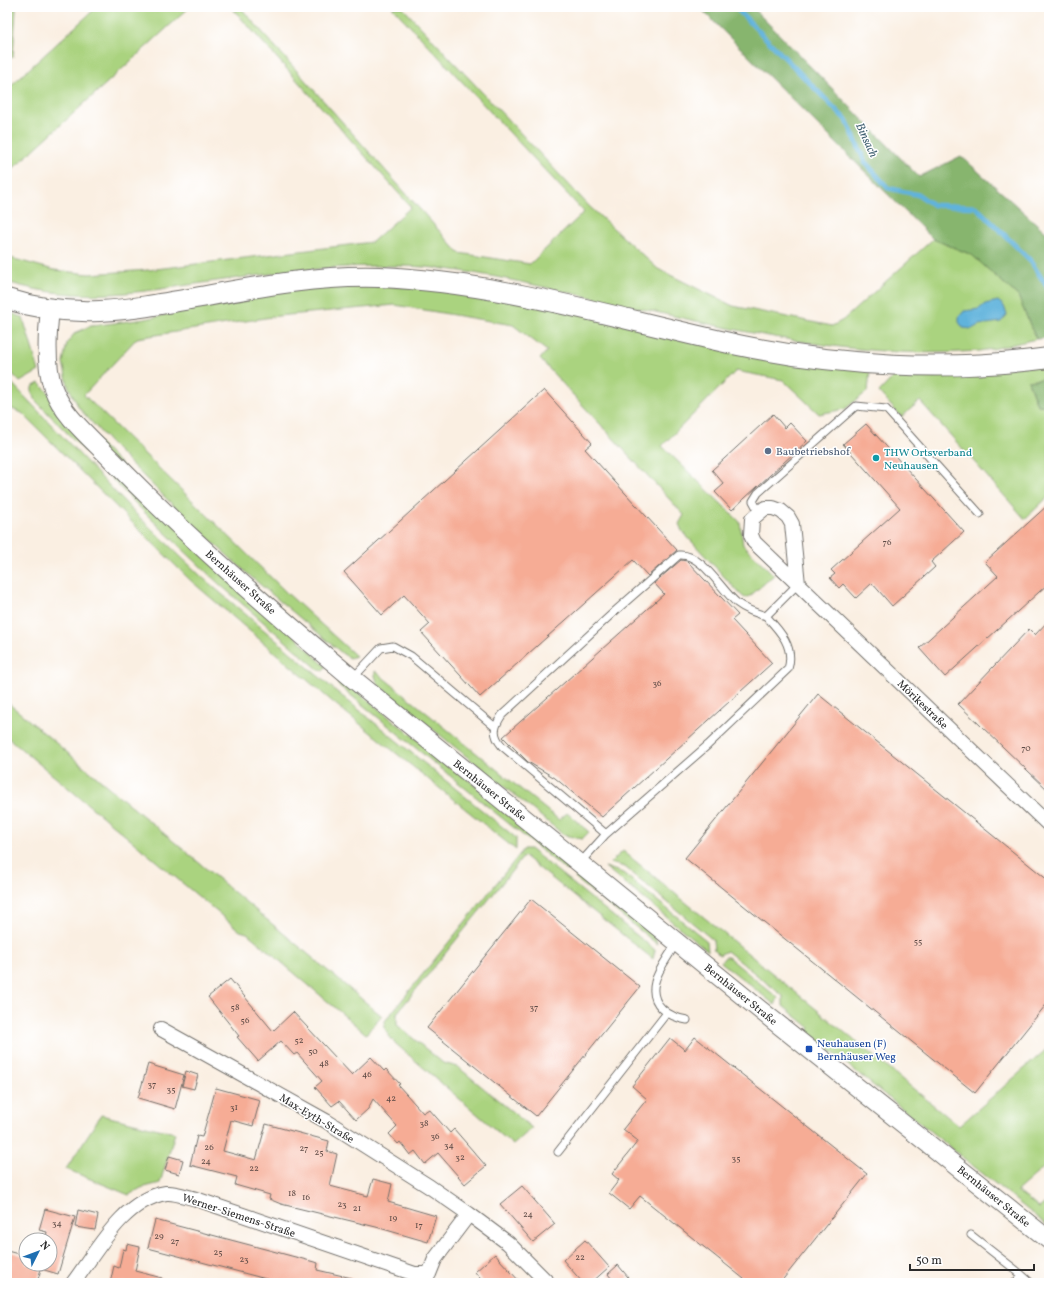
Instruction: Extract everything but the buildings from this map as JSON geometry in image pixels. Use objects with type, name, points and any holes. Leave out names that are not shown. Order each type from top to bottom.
[{"type":"main road","points":[[7,299],[50,310],[93,312],[115,311],[302,281],[357,277],[394,278],[452,282],[510,291],[740,345],[826,359],[884,364],[945,365],[1004,363],[1049,358]]},
{"type":"street","name":"Bernhäuser Straße","points":[[50,310],[48,328],[50,375],[53,388],[66,411],[127,475],[199,545],[288,625],[352,678],[1049,1240]]},
{"type":"street","points":[[759,512],[765,508],[773,508],[788,516],[792,524],[798,584]]},
{"type":"street","name":"Mörikestraße","points":[[759,512],[752,519],[750,526],[750,534],[754,542],[1049,825]]},
{"type":"street","name":"Max-Eyth-Straße","points":[[161,1029],[326,1121],[469,1214],[508,1243],[548,1283]]},
{"type":"street","name":"Werner-Siemens-Straße","points":[[73,1283],[119,1222],[134,1206],[146,1199],[168,1193],[196,1199],[431,1279]]},
{"type":"street","points":[[431,1279],[435,1259],[469,1214]]},
{"type":"lane","points":[[759,512],[752,501],[758,493],[856,406],[886,409],[980,514]]},
{"type":"lane","points":[[580,863],[606,834],[708,745],[788,669],[791,654],[788,646],[784,638],[766,616],[753,612],[738,604],[696,560],[684,555],[679,555],[614,612],[502,715],[495,727],[496,739],[502,746],[606,834]]},
{"type":"lane","points":[[766,616],[798,584]]},
{"type":"lane","points":[[352,678],[381,648],[393,646],[411,656],[495,727]]},
{"type":"lane","points":[[677,941],[654,983],[654,995],[659,1006],[666,1014],[674,1018],[687,1020]]},
{"type":"lane","points":[[558,1152],[666,1014]]},
{"type":"lane","points":[[971,1235],[1031,1283]]},
{"type":"lane","points":[[1015,1283],[1022,1275]]},
{"type":"green space","points":[[10,7],[16,9],[13,57],[7,59],[7,32]]},
{"type":"green space","points":[[97,7],[190,7],[7,174],[7,89]]},
{"type":"green space","points":[[231,7],[240,7],[459,253],[530,264],[584,212],[392,7],[402,7],[590,207],[658,269],[733,306],[832,326],[843,320],[933,239],[972,255],[1018,296],[1036,339],[979,351],[926,353],[873,350],[821,344],[717,326],[500,278],[438,268],[374,266],[310,270],[116,294],[89,295],[35,289],[7,282],[7,257],[54,270],[89,274],[148,270],[372,242],[411,207]]},
{"type":"green space","points":[[699,7],[752,7],[919,177],[961,156],[1049,235],[1049,338],[1036,339],[1018,296],[972,255],[933,239]]},
{"type":"green space","points":[[337,286],[420,287],[528,302],[870,371],[868,391],[845,409],[819,414],[783,380],[736,371],[662,446],[740,522],[743,545],[774,575],[750,596],[745,598],[682,531],[679,524],[684,515],[540,359],[547,351],[513,325],[395,305],[278,316],[137,338],[84,395],[288,594],[356,656],[350,658],[343,654],[250,576],[187,519],[113,446],[79,408],[68,386],[63,362],[67,343],[75,333],[91,326],[145,319],[274,292]]},
{"type":"green space","points":[[7,311],[23,318],[39,371],[20,382],[7,368]]},
{"type":"green space","points":[[1049,364],[1049,378],[1028,381],[1037,405],[1049,406],[1049,496],[1025,519],[920,401],[901,417],[879,392],[897,373]]},
{"type":"green space","points":[[7,378],[137,515],[203,578],[337,692],[516,838],[516,850],[334,703],[190,580],[22,413],[7,407]]},
{"type":"green space","points":[[1049,378],[1049,406],[1037,405],[1028,381]]},
{"type":"green space","points":[[39,383],[326,667],[323,671],[319,670],[218,583],[149,517],[36,401],[32,392],[32,387]]},
{"type":"green space","points":[[375,671],[559,820],[567,813],[589,832],[582,839],[564,835],[378,685]]},
{"type":"green space","points":[[341,679],[574,864],[567,871],[337,684]]},
{"type":"green space","points":[[7,702],[382,1016],[366,1034],[247,933],[240,931],[7,737]]},
{"type":"green space","points":[[524,849],[530,849],[655,950],[653,959],[524,856],[397,1013],[397,1025],[443,1063],[458,1067],[532,1128],[513,1145],[396,1044],[385,1028],[385,1021]]},
{"type":"green space","points":[[623,851],[959,1126],[1049,1047],[1049,1163],[1017,1191],[1039,1208],[1049,1200],[1049,1227],[807,1032],[810,1028],[783,1006],[783,996],[727,951],[719,955],[714,950],[713,940],[625,867],[610,863]]},
{"type":"green space","points":[[605,867],[623,873],[707,941],[708,951]]},
{"type":"green space","points":[[582,870],[655,936],[657,944],[575,878]]},
{"type":"green space","points":[[725,957],[728,957],[778,998],[775,1005],[721,962]]},
{"type":"green space","points":[[101,1115],[175,1133],[160,1183],[141,1188],[129,1195],[66,1169]]},
{"type":"water","points":[[998,301],[1004,306],[1007,315],[1001,322],[979,325],[972,329],[963,328],[959,322],[959,317],[964,311],[979,309],[985,304]]},
{"type":"waterway","name":"Binsach","points":[[735,7],[847,121],[865,162],[888,188],[919,195],[933,205],[976,207],[1030,260],[1049,290]]},
{"type":"place","name":"Baubetriebshof","points":[[768,451]]},
{"type":"place","name":"THW Ortsverband Neuhausen","points":[[876,458]]},
{"type":"place","name":"Neuhausen (F) Bernhäuser Weg","points":[[809,1049]]}]
